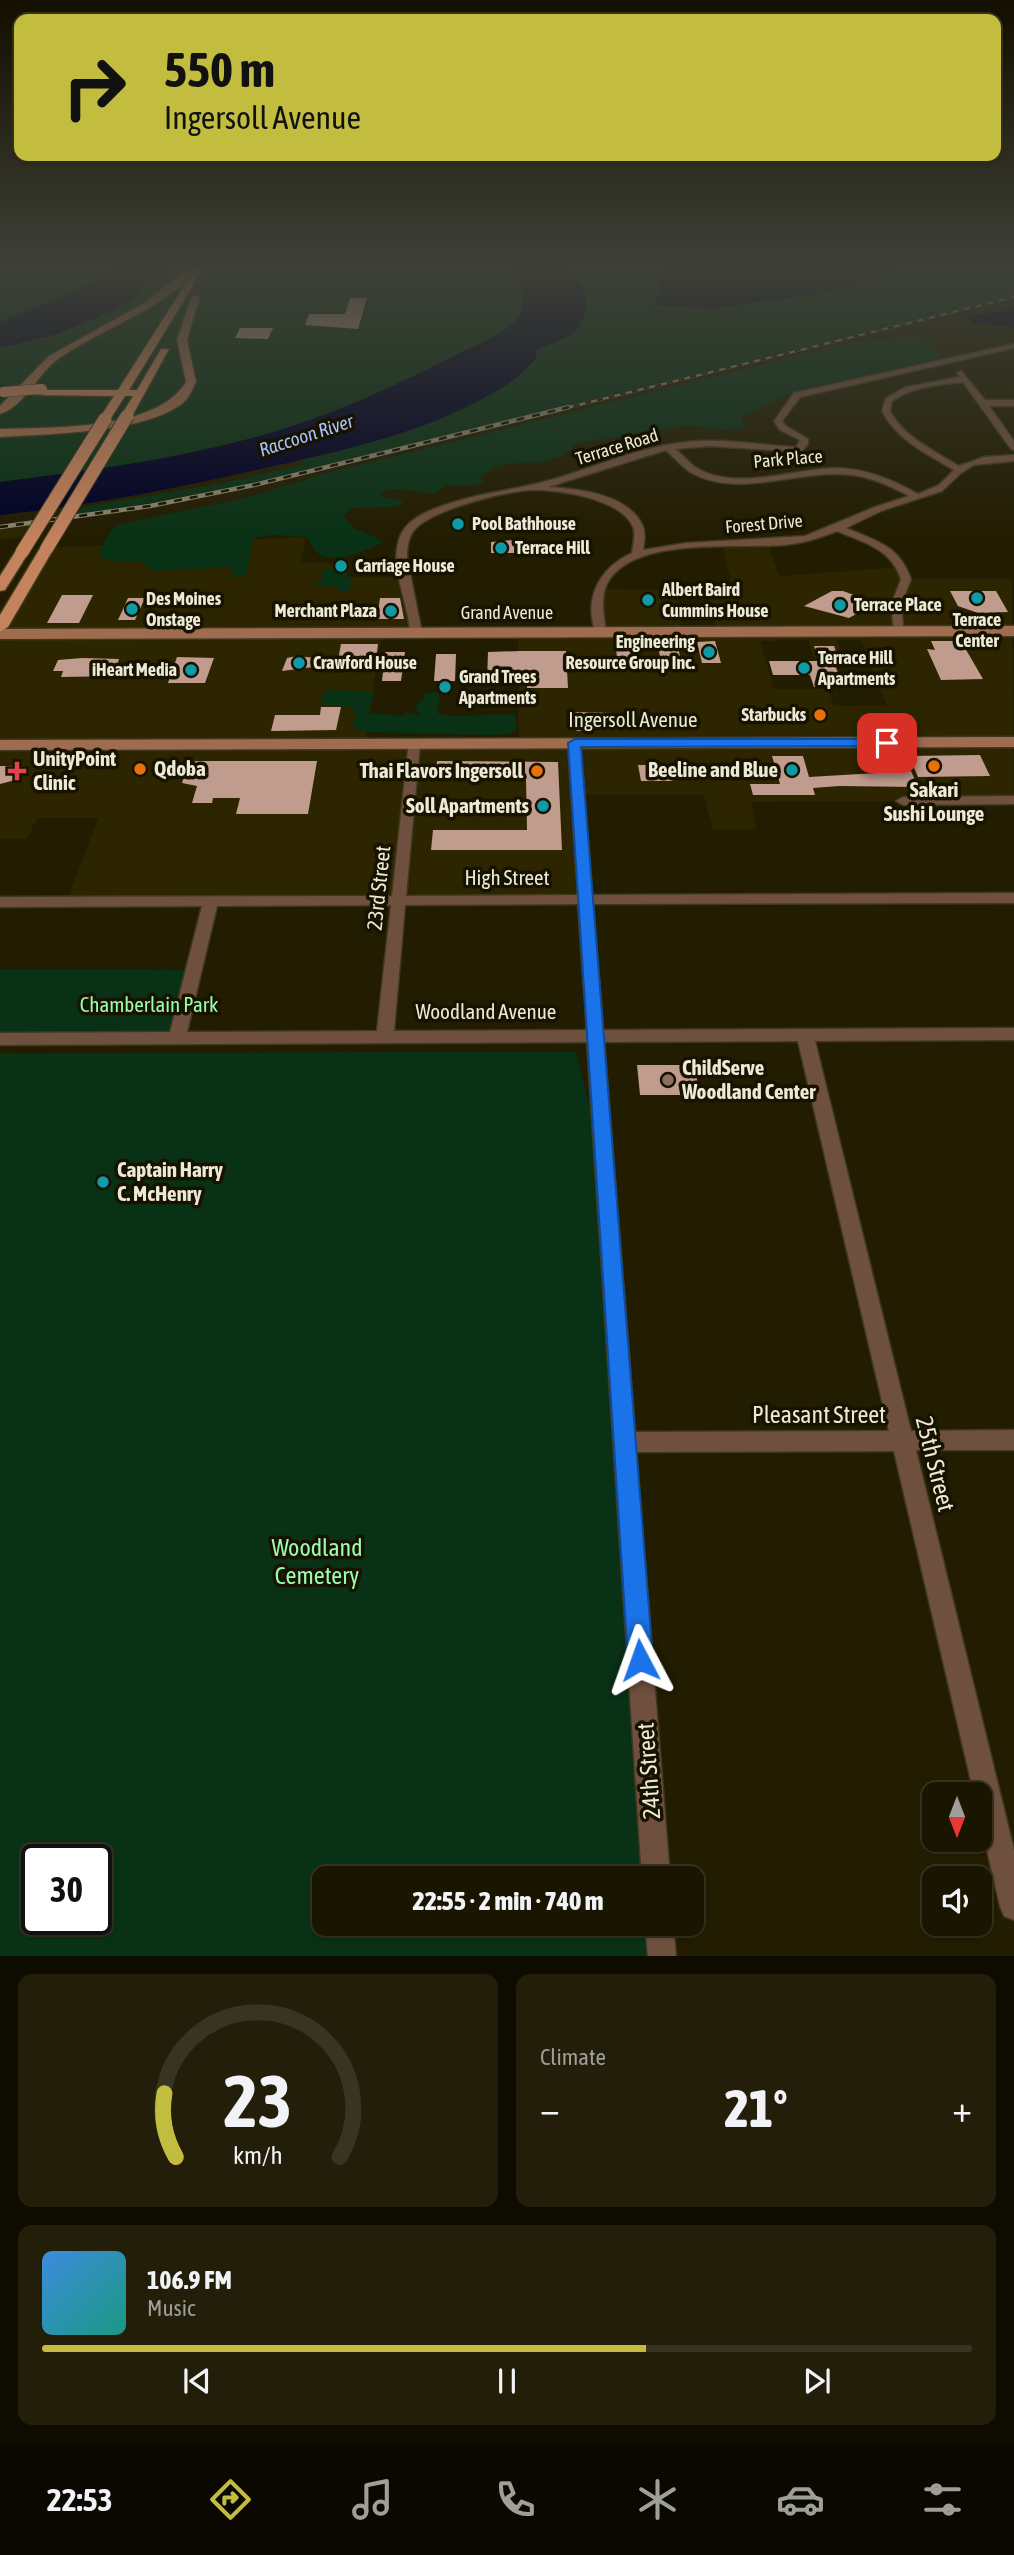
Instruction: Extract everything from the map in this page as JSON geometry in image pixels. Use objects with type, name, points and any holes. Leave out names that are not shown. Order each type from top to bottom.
[{"type":"main road","points":[[0,411],[19,396],[55,357]]},
{"type":"main road","points":[[0,587],[145,357]]},
{"type":"main road","points":[[0,627],[162,357]]},
{"type":"main road","points":[[0,433],[129,420],[161,410],[180,399],[191,382],[186,357]]},
{"type":"main road","points":[[41,391],[125,391]]},
{"type":"main road","points":[[1,394],[41,391],[143,391]]},
{"type":"main road","points":[[85,393],[101,397],[109,414]]},
{"type":"main road","name":"Grand Avenue","points":[[0,634],[1014,632]]},
{"type":"main road","name":"Ingersoll Avenue","points":[[0,745],[1014,742]]},
{"type":"street","points":[[801,458],[804,439],[783,428],[778,421],[797,395],[963,357]]},
{"type":"street","points":[[951,360],[1014,447]]},
{"type":"street","points":[[960,470],[899,430],[888,418],[885,407],[893,395],[902,391],[966,379]]},
{"type":"street","points":[[982,403],[1014,403]]},
{"type":"street","name":"Terrace Road","points":[[416,633],[416,613],[402,565],[402,550],[406,533],[422,518],[441,509],[527,489],[667,447],[713,444],[801,458],[836,471]]},
{"type":"street","name":"Park Place","points":[[667,447],[681,455],[696,472],[712,476],[763,479],[836,471],[882,478],[917,497]]},
{"type":"street","name":"Forest Drive","points":[[600,632],[596,597],[601,582],[610,572],[637,554],[684,547],[804,539],[840,529],[877,509],[941,488],[960,470],[984,460],[1014,458]]},
{"type":"street","points":[[527,489],[581,494],[627,512],[640,530],[637,554]]},
{"type":"street","points":[[840,529],[883,547],[900,562],[906,579],[895,605],[900,632]]},
{"type":"street","name":"24th Street","points":[[575,743],[655,1866]]},
{"type":"street","name":"23rd Street","points":[[385,1035],[414,744]]},
{"type":"street","points":[[903,801],[1014,800]]},
{"type":"street","name":"High Street","points":[[0,902],[1014,898]]},
{"type":"street","points":[[177,1039],[211,900]]},
{"type":"street","name":"Woodland Avenue","points":[[0,1039],[385,1035],[1014,1034]]},
{"type":"street","name":"25th Street","points":[[804,1035],[1014,1906]]},
{"type":"street","name":"Pleasant Street","points":[[625,1442],[1014,1440]]},
{"type":"street","points":[[660,1936],[662,1956]]},
{"type":"shaded area","points":[[33,521],[23,537],[0,540],[0,525]]},
{"type":"shaded area","points":[[306,537],[301,563],[350,563],[347,577],[405,577],[416,633],[382,633],[365,743],[519,744],[518,632],[599,632],[598,589],[673,590],[683,632],[716,631],[706,586],[732,585],[722,545],[768,543],[779,576],[903,567],[906,579],[1012,579],[1014,800],[751,802],[756,829],[713,829],[703,795],[579,795],[586,899],[67,901],[98,818],[37,818],[27,839],[0,839],[0,627],[47,548]],"holes":[[[808,640],[814,658],[844,658],[837,640],[861,640],[887,706],[834,706],[828,689],[774,689],[760,641]]]},
{"type":"green space","points":[[0,357],[764,357],[248,484],[75,517],[80,509],[87,506],[214,485],[306,464],[258,437],[132,465],[0,482]]},
{"type":"green space","points":[[793,357],[943,358],[803,388],[742,416],[745,427],[737,429],[684,426],[580,443],[572,445],[572,449],[560,457],[548,461],[501,465],[490,469],[481,477],[484,482],[476,485],[447,485],[433,494],[405,489],[385,491],[378,495],[406,502],[393,507],[351,508],[344,516],[354,528],[382,540],[381,544],[351,555],[334,558],[320,555],[306,537],[272,535],[253,538],[246,576],[230,577],[234,569],[230,567],[154,571],[140,562],[103,560],[99,553],[111,530],[120,524],[249,497],[323,474]]},
{"type":"green space","points":[[324,568],[332,568],[332,572],[347,572],[346,577],[352,577],[349,591],[337,591],[337,586],[309,586],[310,583],[320,583]]},
{"type":"green space","points":[[327,690],[371,691],[373,695],[369,713],[404,716],[407,712],[419,715],[415,705],[424,698],[423,694],[436,692],[440,697],[437,713],[450,716],[515,714],[517,730],[508,734],[488,735],[362,732],[352,725],[356,716],[352,707],[323,705],[321,696]]},
{"type":"green space","name":"Chamberlain Park","points":[[0,969],[190,970],[177,1039],[0,1035]]},
{"type":"green space","name":"Woodland Cemetery","points":[[576,1052],[605,1168],[653,1866],[312,1866],[312,1936],[658,1936],[660,1956],[0,1956],[0,1053]]},
{"type":"water","name":"Raccoon River","points":[[452,357],[536,357],[508,384],[479,401],[417,428],[384,438],[318,456],[127,497],[0,515],[0,482],[161,458],[256,437],[332,412]]},
{"type":"building","name":"Terrace Hill","points":[[520,541],[521,553],[491,553],[491,542]]},
{"type":"building","name":"Terrace Place","points":[[832,591],[843,591],[876,603],[849,618],[804,606]]},
{"type":"building","name":"Terrace Center","points":[[950,591],[996,591],[1008,612],[978,613],[958,606]]},
{"type":"building","points":[[62,595],[93,595],[79,623],[47,623]]},
{"type":"building","name":"Des Moines Onstage","points":[[128,598],[145,598],[135,620],[118,620]]},
{"type":"building","name":"Merchant Plaza","points":[[380,598],[400,598],[404,619],[377,619]]},
{"type":"building","name":"Engineering Resource Group Inc.","points":[[715,641],[721,663],[702,663],[697,642]]},
{"type":"building","points":[[931,641],[961,641],[983,679],[941,680],[927,649],[935,650]]},
{"type":"building","points":[[657,642],[677,642],[681,661],[661,661]]},
{"type":"building","points":[[341,644],[378,644],[376,660],[338,660]]},
{"type":"building","points":[[616,646],[638,646],[640,660],[617,660]]},
{"type":"building","name":"Terrace Hill Apartments","points":[[814,646],[834,646],[838,656],[832,656],[843,687],[814,687],[810,675],[773,675],[769,661],[820,661]]},
{"type":"building","points":[[566,651],[568,688],[527,688],[527,680],[487,681],[488,652]]},
{"type":"building","points":[[385,652],[405,652],[401,681],[382,681]]},
{"type":"building","points":[[436,654],[456,654],[455,681],[434,681]]},
{"type":"building","name":"iHeart Media","points":[[177,657],[214,658],[205,683],[168,683]]},
{"type":"building","name":"Crawford House","points":[[287,658],[315,658],[313,667],[282,671]]},
{"type":"building","points":[[119,659],[117,666],[121,666],[117,676],[61,677],[63,671],[53,671],[58,660]]},
{"type":"building","points":[[321,707],[341,707],[336,730],[271,731],[275,715],[320,715]]},
{"type":"building","points":[[574,712],[615,713],[618,729],[576,731]]},
{"type":"building","points":[[980,755],[990,776],[918,777],[909,756]]},
{"type":"building","points":[[772,756],[803,756],[809,777],[911,771],[918,787],[839,786],[813,788],[815,795],[753,795],[750,784],[780,784]]},
{"type":"building","points":[[196,761],[317,761],[308,814],[236,814],[240,798],[213,798],[212,803],[192,803],[197,786],[182,783],[187,766]]},
{"type":"building","name":"Soll Apartments","points":[[437,761],[558,762],[562,850],[431,850],[433,830],[527,830],[526,780],[435,780]]},
{"type":"building","points":[[638,765],[675,765],[677,776],[672,776],[673,781],[641,781]]},
{"type":"building","name":"UnityPoint Clinic","points":[[0,766],[25,767],[19,779],[0,784]]},
{"type":"building","name":"ChildServe Woodland Center","points":[[637,1065],[695,1065],[699,1095],[640,1095]]},
{"type":"railway","points":[[562,409],[771,357]]},
{"type":"railway","points":[[0,527],[150,506],[254,485],[569,407]]},
{"type":"place","name":"Pool Bathhouse","points":[[458,524]]},
{"type":"place","name":"Terrace Hill","points":[[501,548]]},
{"type":"place","name":"Carriage House","points":[[341,566]]},
{"type":"place","name":"Terrace Center","points":[[977,598]]},
{"type":"place","name":"Albert Baird Cummins House","points":[[648,600]]},
{"type":"place","name":"Terrace Place","points":[[840,605]]},
{"type":"place","name":"Des Moines Onstage","points":[[132,609]]},
{"type":"place","name":"Merchant Plaza","points":[[391,611]]},
{"type":"place","name":"Engineering Resource Group Inc.","points":[[709,652]]},
{"type":"place","name":"Crawford House","points":[[299,663]]},
{"type":"place","name":"Terrace Hill Apartments","points":[[804,668]]},
{"type":"place","name":"iHeart Media","points":[[191,670]]},
{"type":"place","name":"Grand Trees Apartments","points":[[445,687]]},
{"type":"place","name":"Starbucks","points":[[820,715]]},
{"type":"place","name":"Sakari Sushi Lounge","points":[[934,766]]},
{"type":"place","name":"Qdoba","points":[[140,769]]},
{"type":"place","name":"Beeline and Blue","points":[[792,770]]},
{"type":"place","name":"UnityPoint Clinic","points":[[17,771]]},
{"type":"place","name":"Thai Flavors Ingersoll","points":[[537,771]]},
{"type":"place","name":"Soll Apartments","points":[[543,806]]},
{"type":"place","name":"ChildServe Woodland Center","points":[[668,1080]]},
{"type":"place","name":"Captain Harry C. McHenry","points":[[103,1182]]},
{"type":"route","points":[[640,1660],[575,743],[887,743]]}]
